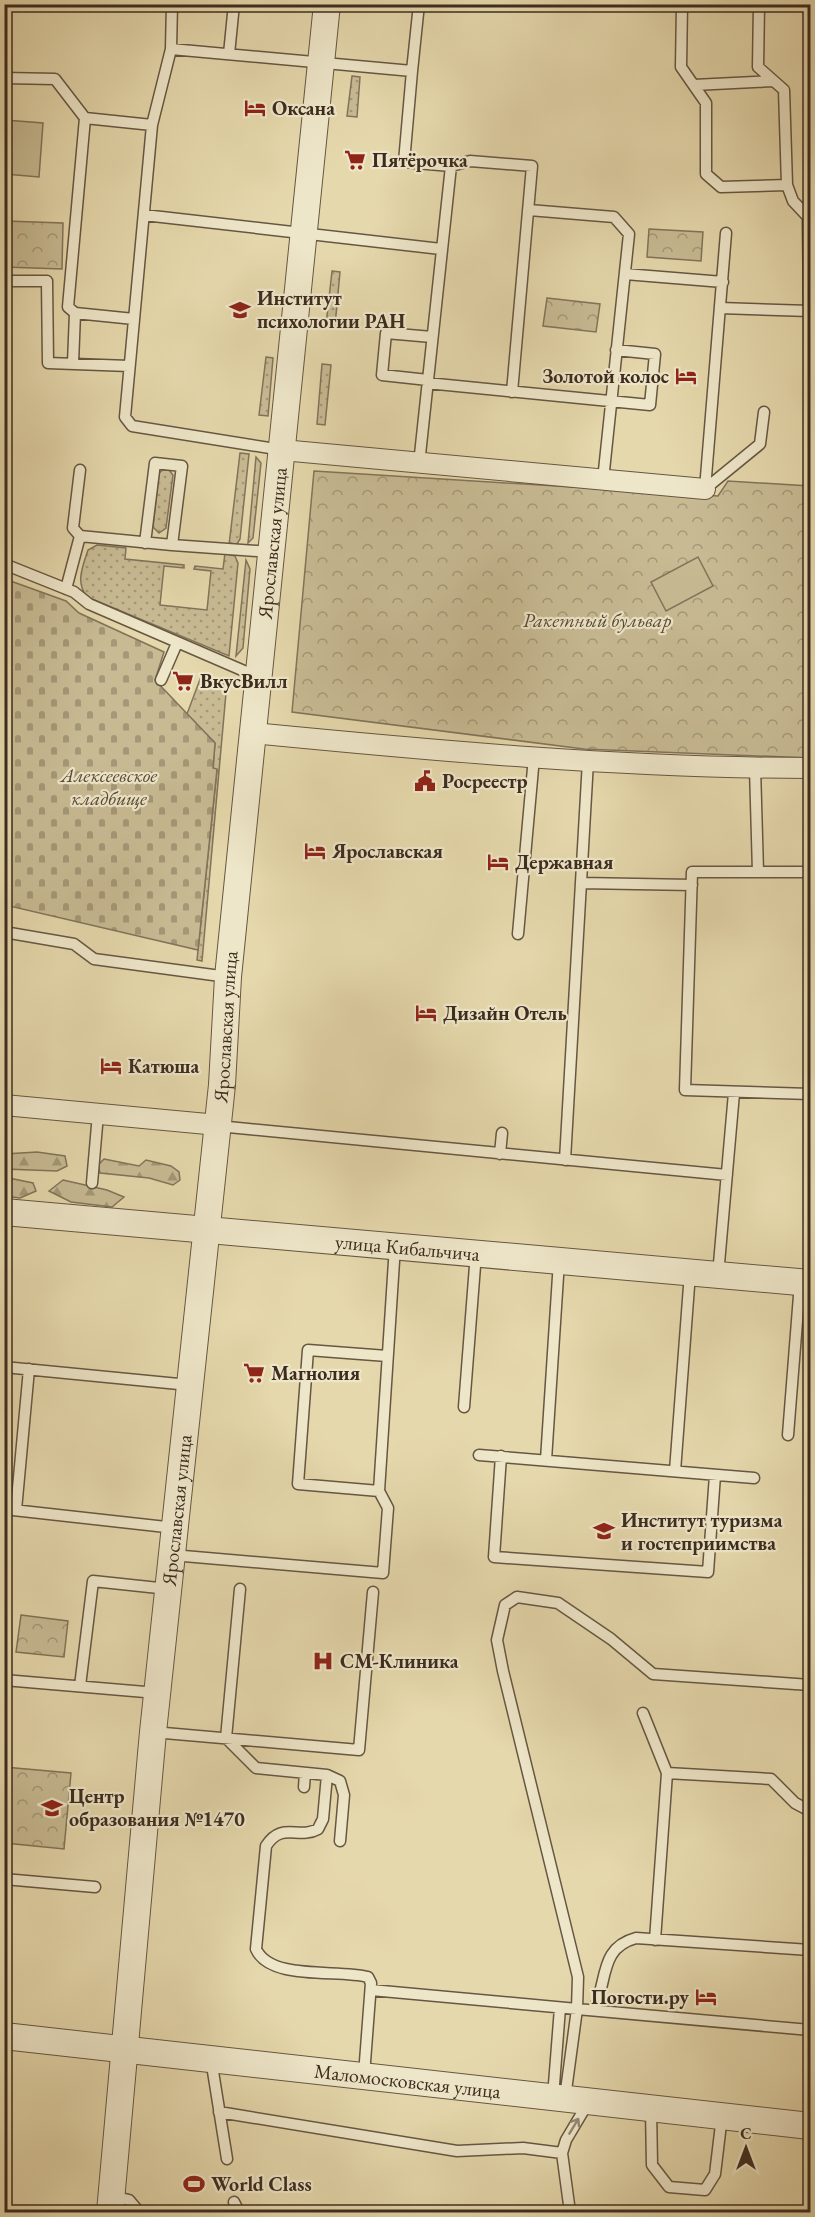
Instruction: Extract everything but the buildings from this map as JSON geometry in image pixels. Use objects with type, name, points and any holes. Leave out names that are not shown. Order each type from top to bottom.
[{"type":"street","name":"Ярославская улица","points":[[110,2204],[153,1732],[218,1125],[228,977],[327,4]]},
{"type":"street","points":[[282,450],[705,489]]},
{"type":"street","points":[[253,733],[588,761],[810,768]]},
{"type":"street","points":[[4,1105],[218,1125]]},
{"type":"street","name":"улица Кибальчича","points":[[4,1212],[805,1283]]},
{"type":"street","name":"Маломосковская улица","points":[[4,2036],[810,2126]]},
{"type":"lane","points":[[172,4],[171,48],[152,125],[125,417],[132,426],[282,450]]},
{"type":"lane","points":[[229,54],[234,4]]},
{"type":"lane","points":[[419,4],[404,162],[451,166],[470,161],[532,166],[530,210],[512,392]]},
{"type":"lane","points":[[682,4],[681,68],[706,103],[706,174],[721,187],[787,185]]},
{"type":"lane","points":[[720,309],[809,311],[808,217],[793,201],[787,185],[784,90],[758,67],[759,4]]},
{"type":"lane","points":[[171,48],[412,71]]},
{"type":"lane","points":[[4,78],[55,79],[85,118],[68,307],[75,313],[134,319]]},
{"type":"lane","points":[[694,85],[773,81]]},
{"type":"lane","points":[[85,118],[152,125]]},
{"type":"lane","points":[[419,464],[451,166]]},
{"type":"lane","points":[[530,210],[614,217],[629,234],[603,480]]},
{"type":"lane","points":[[144,215],[441,249]]},
{"type":"lane","points":[[705,489],[726,233]]},
{"type":"lane","points":[[626,274],[723,282]]},
{"type":"lane","points":[[4,281],[47,281],[48,363],[129,366]]},
{"type":"lane","points":[[73,363],[75,313]]},
{"type":"lane","points":[[432,338],[386,333],[382,375],[512,392],[650,405],[655,354],[616,350]]},
{"type":"lane","points":[[705,489],[760,444],[764,412]]},
{"type":"lane","points":[[145,543],[155,463],[182,466],[172,545]]},
{"type":"lane","points":[[80,470],[73,528],[80,536],[272,552]]},
{"type":"lane","points":[[66,589],[80,536]]},
{"type":"lane","points":[[4,564],[66,589],[88,604],[258,677]]},
{"type":"lane","points":[[161,680],[177,643]]},
{"type":"lane","points":[[518,934],[534,757]]},
{"type":"lane","points":[[565,1160],[588,761]]},
{"type":"lane","points":[[755,768],[758,872]]},
{"type":"lane","points":[[810,872],[692,872],[685,1090],[810,1094]]},
{"type":"lane","points":[[581,883],[692,885]]},
{"type":"lane","points":[[4,932],[74,944],[94,959],[228,977]]},
{"type":"lane","points":[[718,1275],[735,1093]]},
{"type":"lane","points":[[92,1183],[98,1114]]},
{"type":"lane","points":[[218,1125],[727,1175]]},
{"type":"lane","points":[[500,1154],[502,1133]]},
{"type":"lane","points":[[172,1555],[383,1573],[388,1508],[379,1491],[395,1246]]},
{"type":"lane","points":[[464,1407],[476,1253]]},
{"type":"lane","points":[[546,1460],[559,1261]]},
{"type":"lane","points":[[675,1471],[690,1272]]},
{"type":"lane","points":[[788,1435],[805,1283]]},
{"type":"lane","points":[[379,1491],[298,1484],[308,1350],[387,1356]]},
{"type":"lane","points":[[4,1367],[190,1385]]},
{"type":"lane","points":[[29,1369],[10,1510],[175,1528]]},
{"type":"lane","points":[[479,1455],[754,1478]]},
{"type":"lane","points":[[501,1456],[494,1557],[708,1572],[715,1475]]},
{"type":"lane","points":[[80,1686],[93,1581],[168,1589]]},
{"type":"lane","points":[[226,1738],[240,1589]]},
{"type":"lane","points":[[153,1732],[359,1750],[373,1592]]},
{"type":"lane","points":[[570,2212],[562,2153],[566,2140],[578,1977],[499,1651],[497,1640],[505,1605],[517,1597],[558,1603],[611,1639],[653,1674],[810,1685]]},
{"type":"lane","points":[[4,1680],[157,1693]]},
{"type":"lane","points":[[643,1713],[667,1773],[655,1940]]},
{"type":"lane","points":[[226,1738],[256,1768],[327,1775],[340,1781],[343,1788],[340,1841]]},
{"type":"lane","points":[[304,1787],[305,1773]]},
{"type":"lane","points":[[667,1773],[771,1779],[795,1803],[810,1811]]},
{"type":"lane","points":[[327,1775],[323,1819],[318,1829],[276,1834],[266,1846],[256,1949],[264,1962],[279,1968],[368,1977],[370,1990],[364,2075]]},
{"type":"lane","points":[[4,1879],[95,1887]]},
{"type":"lane","points":[[594,2010],[600,1996],[609,1958],[619,1943],[636,1938],[810,1950]]},
{"type":"lane","points":[[370,1990],[810,2030]]},
{"type":"lane","points":[[560,2008],[569,2099]]},
{"type":"lane","points":[[210,2058],[227,2159]]},
{"type":"lane","points":[[651,2108],[652,2165],[669,2187],[705,2190],[715,2174],[722,2116]]},
{"type":"lane","points":[[219,2112],[457,2151],[523,2148],[562,2153]]},
{"type":"lane","points":[[110,2204],[129,2200],[139,2212]]},
{"type":"green space","points":[[352,76],[360,77],[357,117],[347,116]]},
{"type":"green space","points":[[5,120],[43,123],[39,177],[5,174]]},
{"type":"green space","points":[[5,221],[63,223],[62,269],[5,267]]},
{"type":"green space","points":[[649,229],[703,232],[701,261],[647,257]]},
{"type":"green space","points":[[332,271],[340,272],[335,326],[326,325]]},
{"type":"green space","points":[[547,298],[600,304],[596,332],[543,326]]},
{"type":"green space","points":[[266,357],[273,358],[268,416],[259,415]]},
{"type":"green space","points":[[322,364],[331,365],[325,425],[317,424]]},
{"type":"green space","points":[[240,453],[249,454],[240,539],[237,544],[229,545]]},
{"type":"green space","points":[[256,457],[261,463],[253,538],[248,543]]},
{"type":"green space","points":[[169,470],[173,475],[166,528],[159,533],[153,527],[159,473]]},
{"type":"green space","name":"Ракетный бульвар","points":[[314,471],[718,496],[728,481],[810,486],[810,758],[584,749],[292,712]]},
{"type":"green space","points":[[97,545],[126,548],[125,559],[184,565],[184,568],[164,566],[160,605],[207,610],[211,571],[194,569],[195,566],[223,569],[225,553],[235,556],[238,563],[229,656],[87,597],[81,586],[82,568],[88,550]]},
{"type":"green space","points":[[698,557],[713,586],[666,611],[651,582]]},
{"type":"green space","points":[[246,560],[250,569],[243,648],[236,656]]},
{"type":"green space","name":"Алексеевское кладбище","points":[[5,579],[66,601],[79,613],[164,652],[155,680],[215,743],[213,768],[217,769],[198,950],[5,905]]},
{"type":"green space","points":[[202,674],[224,684],[226,693],[202,961],[197,960],[217,770],[213,769],[215,743],[187,714]]},
{"type":"green space","points":[[37,1152],[65,1156],[67,1166],[57,1171],[5,1169],[5,1154]]},
{"type":"green space","points":[[104,1159],[139,1166],[146,1160],[171,1166],[179,1172],[180,1180],[173,1185],[149,1178],[100,1173],[98,1165]]},
{"type":"green space","points":[[4,1177],[33,1183],[36,1191],[20,1198],[5,1196]]},
{"type":"green space","points":[[63,1180],[107,1190],[124,1197],[112,1207],[71,1202],[49,1191]]},
{"type":"green space","points":[[21,1615],[68,1621],[64,1657],[16,1652]]},
{"type":"green space","points":[[4,1767],[71,1773],[64,1849],[5,1843]]},
{"type":"place","name":"Оксана","points":[[255,108]]},
{"type":"place","name":"Пятёрочка","points":[[355,160]]},
{"type":"place","name":"Институт психологии РАН","points":[[240,310]]},
{"type":"place","name":"Золотой колос","points":[[686,376]]},
{"type":"place","name":"ВкусВилл","points":[[183,681]]},
{"type":"place","name":"Росреестр","points":[[425,781]]},
{"type":"place","name":"Ярославская","points":[[315,851]]},
{"type":"place","name":"Державная","points":[[498,862]]},
{"type":"place","name":"Дизайн Отель","points":[[426,1013]]},
{"type":"place","name":"Катюша","points":[[111,1066]]},
{"type":"place","name":"Магнолия","points":[[254,1373]]},
{"type":"place","name":"Институт туризма и гостеприимства","points":[[604,1531]]},
{"type":"place","name":"СМ-Клиника","points":[[323,1661]]},
{"type":"place","name":"Центр образования №1470","points":[[52,1808]]},
{"type":"place","name":"Погости.ру","points":[[706,1997]]},
{"type":"place","name":"World Class","points":[[194,2184]]}]
